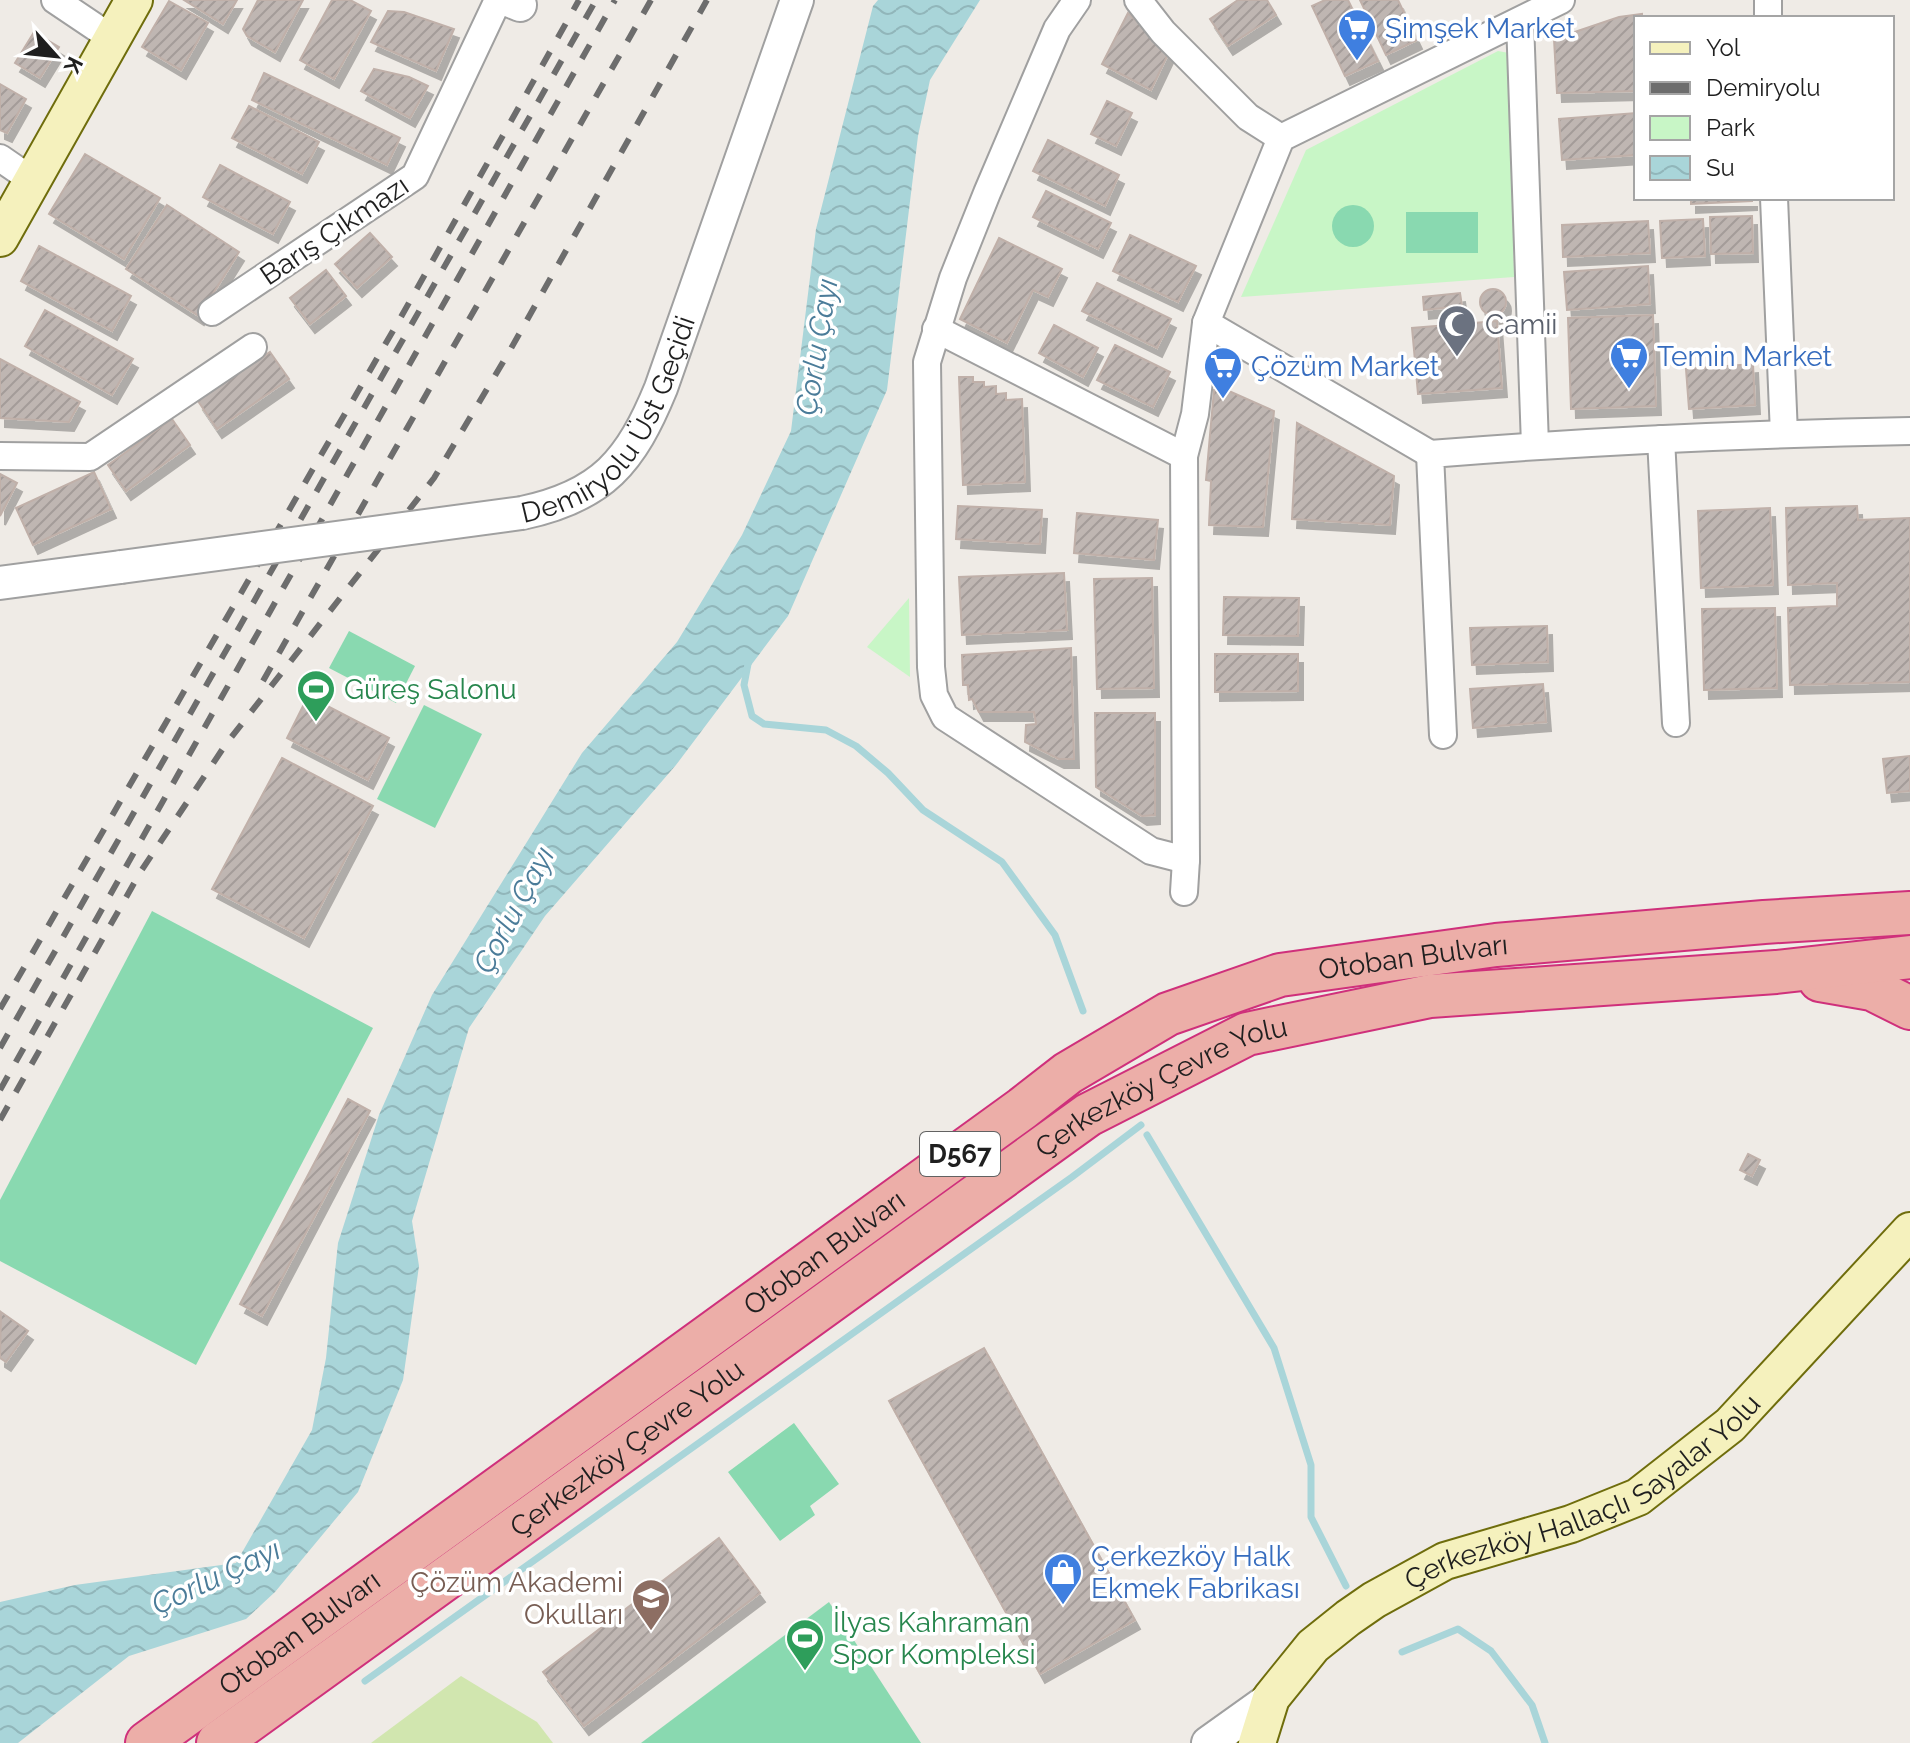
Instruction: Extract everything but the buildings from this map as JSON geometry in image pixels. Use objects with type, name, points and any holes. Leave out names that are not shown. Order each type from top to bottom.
[{"type":"highway","points":[[1764,922],[1910,887]]},
{"type":"highway","name":"Otoban Bulvarı","points":[[147,1743],[1068,1073],[1168,1014],[1280,975],[1496,945],[1910,913]]},
{"type":"highway","name":"Çerkezköy Çevre Yolu","points":[[218,1743],[1088,1115],[1247,1034],[1430,996],[1776,972],[1910,957]]},
{"type":"highway","points":[[1776,972],[1872,989],[1910,1008]]},
{"type":"main road","points":[[0,238],[134,0]]},
{"type":"main road","name":"Çerkezköy Hallaçlı Sayalar Yolu","points":[[1257,1743],[1271,1698],[1313,1646],[1348,1618],[1445,1561],[1571,1524],[1638,1497],[1730,1425],[1910,1231]]},
{"type":"street","points":[[55,0],[113,39]]},
{"type":"street","name":"Demiryolu Üst Geçidi","points":[[0,583],[522,513],[553,507],[586,490],[620,463],[637,441],[661,388],[797,0]]},
{"type":"street","points":[[1077,0],[1057,29],[1030,91],[953,278],[927,362],[928,555],[934,695],[945,717],[1086,810],[1151,851],[1186,860]]},
{"type":"street","points":[[1138,0],[1163,32],[1248,117],[1281,138]]},
{"type":"street","points":[[1184,892],[1184,456],[1195,414],[1206,323],[1281,138],[1561,0]]},
{"type":"street","name":"Barış Çıkmazı","points":[[212,312],[415,176],[509,2]]},
{"type":"street","points":[[1520,21],[1535,445]]},
{"type":"street","points":[[0,158],[32,180]]},
{"type":"street","points":[[1774,200],[1784,434]]},
{"type":"street","points":[[1206,323],[1430,454],[1535,445],[1910,431]]},
{"type":"street","points":[[936,329],[1184,456]]},
{"type":"street","points":[[0,456],[90,457],[253,347]]},
{"type":"street","points":[[1661,439],[1676,723]]},
{"type":"street","points":[[1430,454],[1443,735]]},
{"type":"street","points":[[1208,1743],[1271,1698]]},
{"type":"green space","points":[[1498,51],[1509,53],[1514,277],[1241,297],[1306,150]]},
{"type":"green space","points":[[1353,205],[1368,211],[1374,226],[1368,241],[1353,247],[1338,241],[1332,226],[1338,211]]},
{"type":"green space","points":[[1406,212],[1478,212],[1478,253],[1406,253]]},
{"type":"green space","points":[[909,598],[910,677],[867,647]]},
{"type":"green space","points":[[349,631],[415,666],[396,703],[329,668]]},
{"type":"green space","points":[[424,705],[482,734],[435,828],[377,799]]},
{"type":"green space","points":[[152,911],[373,1028],[196,1365],[0,1261],[0,1200]]},
{"type":"green space","points":[[794,1423],[839,1484],[810,1506],[815,1515],[780,1541],[728,1472]]},
{"type":"green space","name":"İlyas Kahraman Spor Kompleksi","points":[[829,1602],[921,1743],[641,1743]]},
{"type":"green space","points":[[461,1676],[537,1722],[553,1743],[371,1743]]},
{"type":"water","name":"Çorlu Çayı","points":[[878,0],[980,0],[930,80],[918,136],[887,390],[788,616],[676,765],[545,916],[469,1028],[412,1221],[419,1266],[403,1380],[358,1492],[275,1592],[246,1619],[129,1656],[18,1743],[0,1743],[0,1602],[75,1585],[236,1563],[312,1430],[326,1358],[338,1243],[379,1115],[432,995],[582,753],[677,642],[742,535],[791,431],[816,229],[873,6]]},
{"type":"waterway","points":[[748,664],[744,685],[752,716],[764,724],[826,730],[856,746],[888,773],[923,810],[1002,862],[1055,935],[1083,1011]]},
{"type":"waterway","points":[[365,1681],[1141,1125]]},
{"type":"waterway","points":[[1147,1135],[1274,1348],[1311,1465],[1311,1517],[1346,1586]]},
{"type":"waterway","points":[[1402,1652],[1458,1629],[1491,1651],[1532,1705],[1545,1743]]},
{"type":"railway","points":[[0,1009],[401,317],[579,0]]},
{"type":"railway","points":[[0,1048],[596,0]]},
{"type":"railway","points":[[0,1090],[615,0]]},
{"type":"railway","points":[[263,681],[651,0]]},
{"type":"railway","points":[[0,1120],[141,871],[226,744],[434,478],[509,352],[707,0]]},
{"type":"place","name":"Şimşek Market","points":[[1357,62]]},
{"type":"place","name":"Camii","points":[[1457,358]]},
{"type":"place","name":"Temin Market","points":[[1629,390]]},
{"type":"place","name":"Çözüm Market","points":[[1223,400]]},
{"type":"place","name":"Güreş Salonu","points":[[316,723]]},
{"type":"place","name":"Çerkezköy Halk Ekmek Fabrikası","points":[[1063,1606]]},
{"type":"place","name":"Çözüm Akademi Okulları","points":[[651,1632]]},
{"type":"place","name":"İlyas Kahraman Spor Kompleksi","points":[[805,1672]]}]
